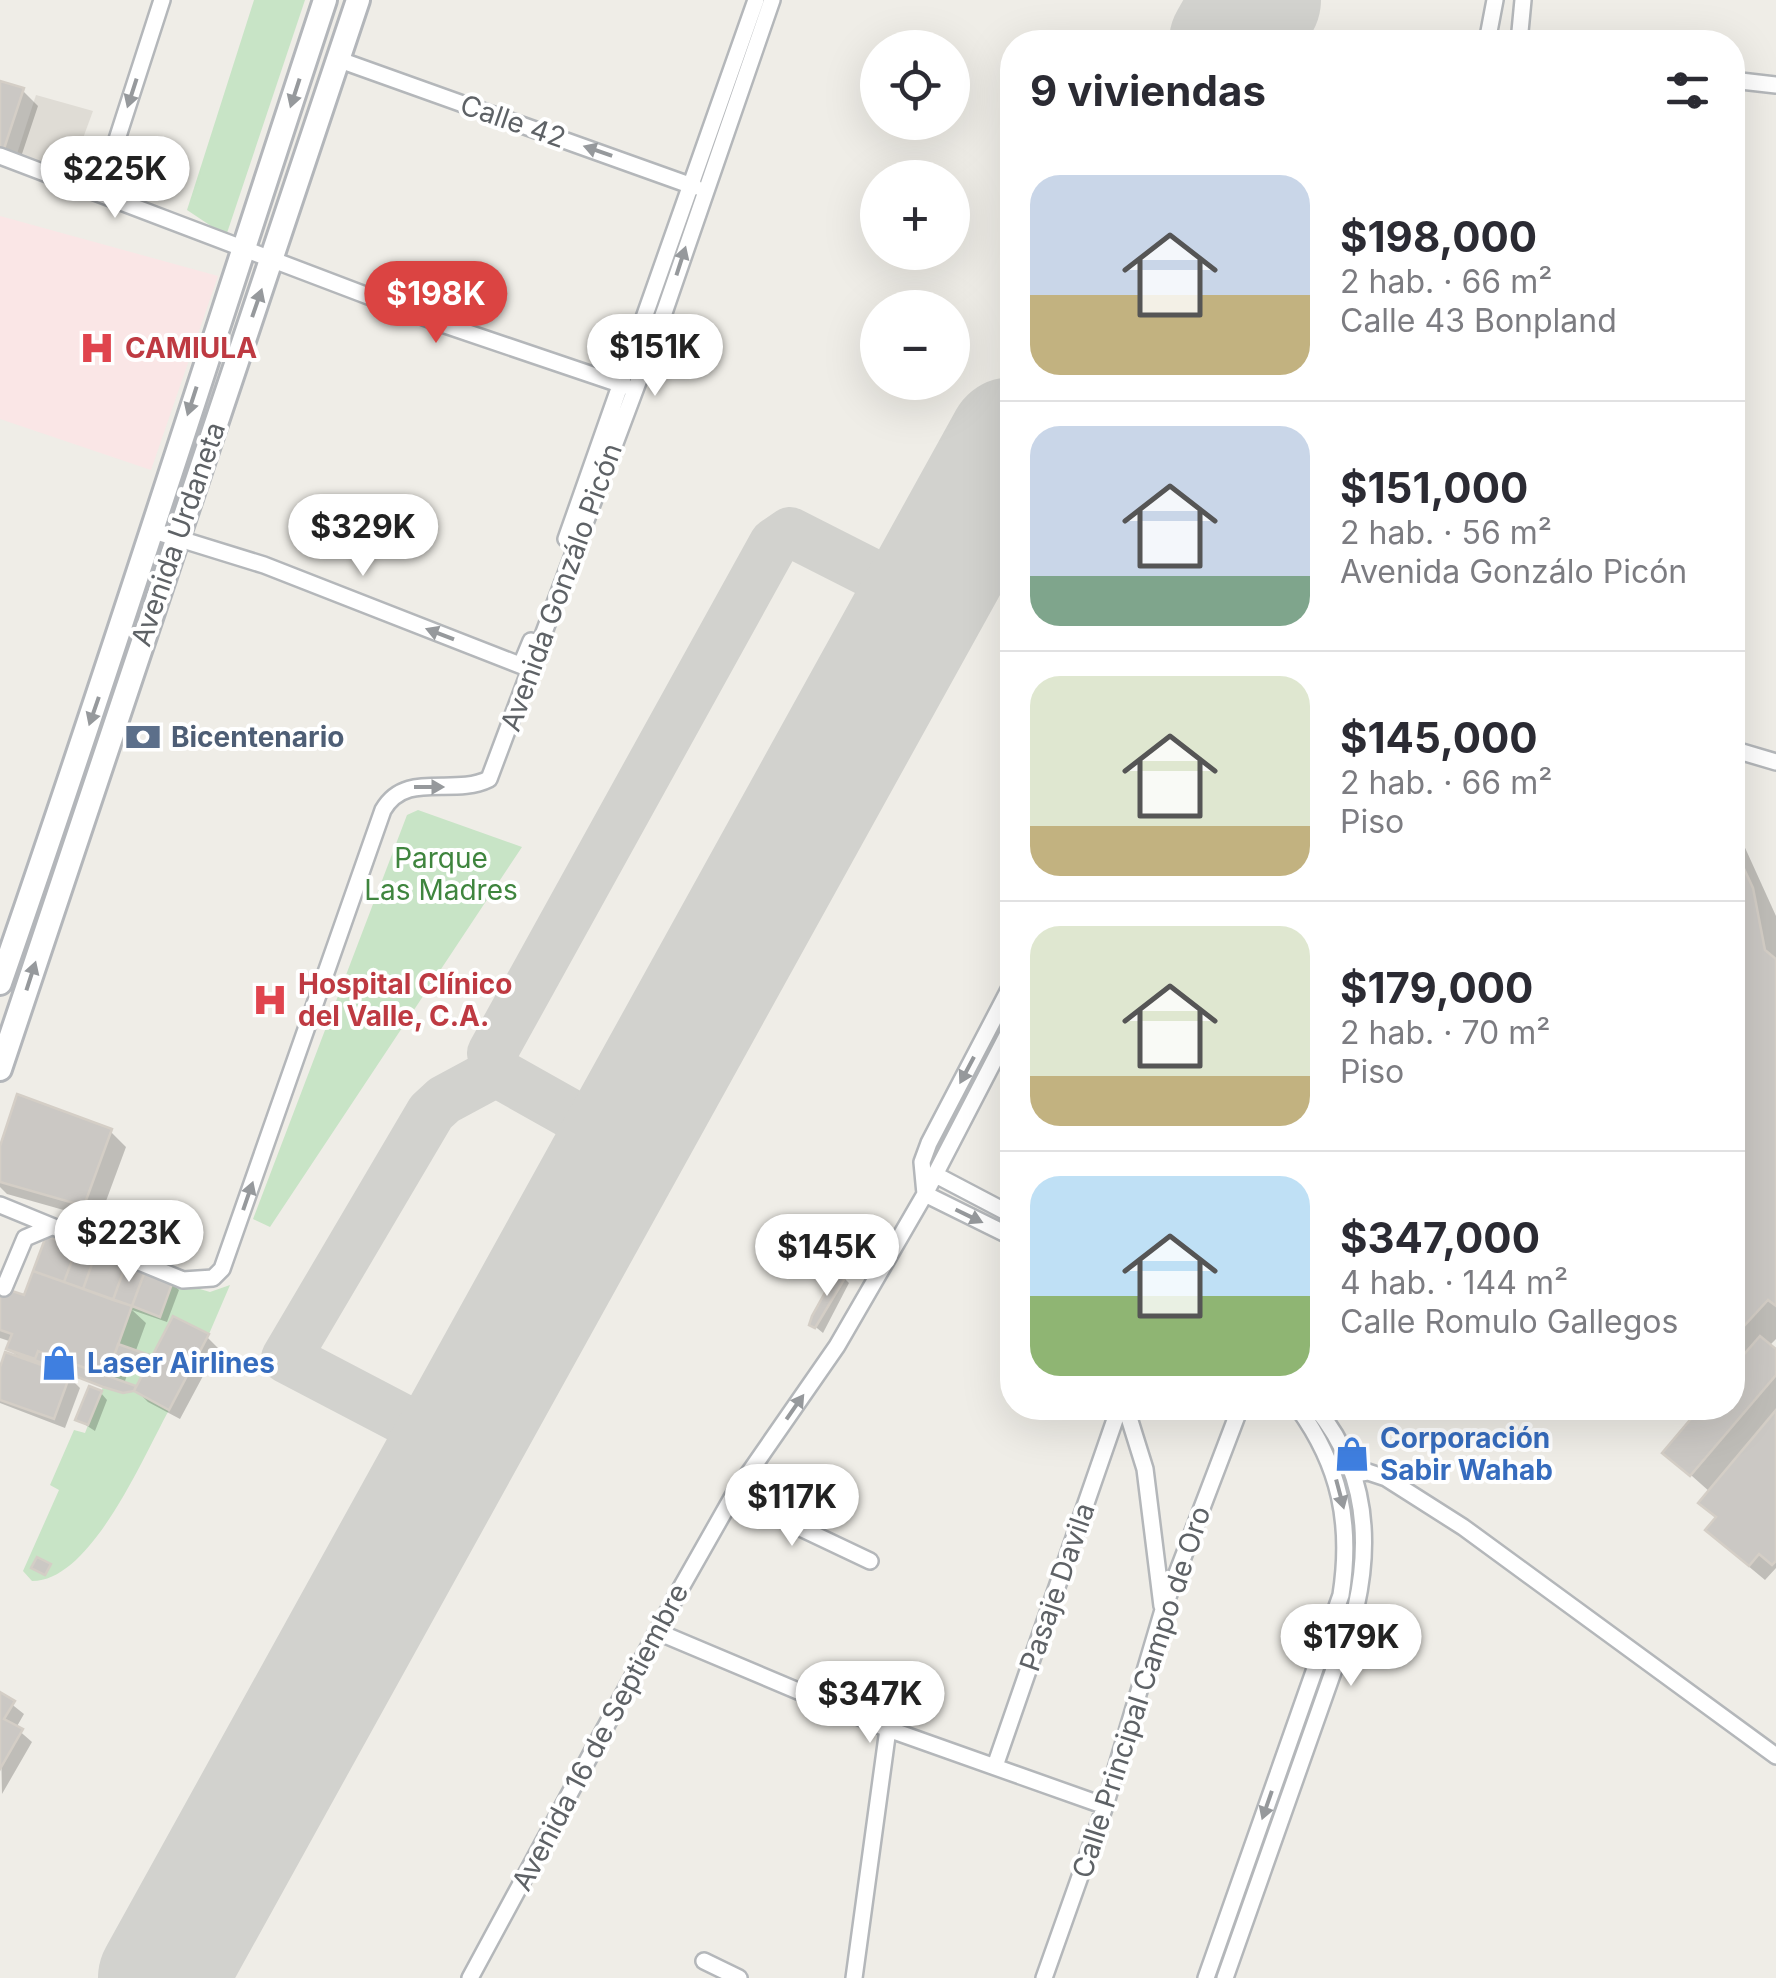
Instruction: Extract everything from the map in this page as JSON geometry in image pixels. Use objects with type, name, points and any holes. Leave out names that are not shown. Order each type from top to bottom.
[{"type":"street","points":[[100,192],[162,0]]},
{"type":"street","name":"Avenida Urdaneta","points":[[0,1068],[165,535],[244,246],[325,0]]},
{"type":"street","name":"Avenida Urdaneta","points":[[0,983],[272,258],[358,0]]},
{"type":"street","name":"Avenida Gonzálo Picón","points":[[51,1227],[183,1280],[206,1279],[222,1269],[383,810],[391,796],[409,786],[459,787],[489,779],[696,187],[756,0]]},
{"type":"street","name":"Avenida Gonzálo Picón","points":[[696,187],[772,0]]},
{"type":"street","points":[[1490,30],[1495,0]]},
{"type":"street","points":[[1520,30],[1523,0]]},
{"type":"street","name":"Calle 42","points":[[337,59],[696,187]]},
{"type":"street","points":[[1745,82],[1776,86]]},
{"type":"street","points":[[0,156],[439,323],[627,387]]},
{"type":"street","points":[[165,535],[264,565],[526,668]]},
{"type":"street","points":[[1745,753],[1776,762]]},
{"type":"street","name":"Avenida 16 de Septiembre","points":[[925,1194],[922,1162],[929,1142],[1000,1007]]},
{"type":"street","name":"Avenida 16 de Septiembre","points":[[470,1978],[733,1496],[837,1346],[925,1194],[1000,1049]]},
{"type":"street","points":[[934,1174],[1000,1209]]},
{"type":"street","points":[[925,1194],[1000,1231]]},
{"type":"street","points":[[0,1205],[51,1227]]},
{"type":"street","points":[[4,1288],[26,1238],[51,1227]]},
{"type":"street","name":"Pasaje Davila","points":[[994,1766],[1118,1420]]},
{"type":"street","points":[[1126,1420],[1145,1470],[1163,1610]]},
{"type":"street","name":"Calle Principal Campo de Oro","points":[[1044,1978],[1105,1806],[1163,1610],[1235,1420]]},
{"type":"street","points":[[1206,1978],[1341,1594],[1348,1553],[1344,1506],[1331,1461],[1305,1420]]},
{"type":"street","points":[[1225,1978],[1356,1606],[1364,1570],[1366,1527],[1354,1474],[1323,1420]]},
{"type":"street","points":[[1354,1474],[1368,1472],[1386,1478],[1463,1528],[1776,1756]]},
{"type":"street","points":[[733,1496],[870,1561]]},
{"type":"street","points":[[658,1632],[888,1729],[1105,1806]]},
{"type":"street","points":[[854,1978],[888,1729]]},
{"type":"street","points":[[704,1961],[739,1978]]},
{"type":"shaded area","points":[[36,95],[93,111],[68,179],[16,157]]},
{"type":"shaded area","name":"CAMIULA","points":[[0,216],[218,276],[151,470],[0,419]]},
{"type":"green space","points":[[254,0],[305,0],[226,236],[187,210]]},
{"type":"green space","name":"Parque Las Madres","points":[[418,810],[522,847],[270,1227],[253,1219],[407,815]]},
{"type":"green space","points":[[173,1281],[210,1292],[230,1285],[209,1334],[174,1316],[152,1356],[118,1344],[132,1306],[160,1317]]},
{"type":"green space","points":[[114,1356],[146,1368],[136,1386],[107,1376]]},
{"type":"green space","points":[[103,1387],[134,1391],[169,1410],[95,1539],[54,1576],[32,1581],[23,1571],[59,1490],[50,1485],[74,1430],[85,1433]]},
{"type":"building","points":[[0,81],[24,88],[2,155],[0,155]]},
{"type":"building","points":[[1745,871],[1753,888],[1765,950],[1776,959],[1776,1306],[1768,1300],[1745,1325]]},
{"type":"building","points":[[17,1094],[112,1129],[84,1206],[0,1182],[0,1146]]},
{"type":"building","points":[[46,1236],[77,1247],[64,1282],[33,1271]]},
{"type":"building","points":[[77,1247],[96,1253],[83,1289],[64,1282]]},
{"type":"building","points":[[96,1253],[126,1264],[113,1300],[83,1289]]},
{"type":"building","points":[[126,1264],[145,1271],[132,1306],[113,1300]]},
{"type":"building","points":[[33,1271],[132,1306],[107,1376],[38,1351],[35,1359],[6,1349],[12,1334],[0,1330],[0,1287],[24,1295]]},
{"type":"building","points":[[145,1271],[173,1281],[160,1317],[132,1306]]},
{"type":"building","points":[[842,1272],[845,1278],[815,1328],[809,1325],[836,1273]]},
{"type":"building","points":[[173,1316],[209,1334],[169,1410],[134,1391]]},
{"type":"building","points":[[1760,1336],[1776,1349],[1776,1375],[1745,1411],[1745,1353]]},
{"type":"building","points":[[118,1344],[152,1356],[146,1368],[114,1356]]},
{"type":"building","points":[[6,1349],[35,1359],[38,1351],[136,1386],[134,1391],[123,1393]]},
{"type":"building","points":[[5,1352],[70,1375],[54,1419],[0,1400],[0,1367]]},
{"type":"building","points":[[89,1386],[102,1391],[88,1425],[75,1420]]},
{"type":"building","points":[[1776,1410],[1776,1561],[1772,1565],[1759,1554],[1749,1566],[1705,1530],[1716,1517],[1698,1503]]},
{"type":"building","points":[[1690,1420],[1738,1420],[1690,1476],[1662,1453]]},
{"type":"building","points":[[37,1557],[51,1564],[45,1575],[31,1568]]},
{"type":"building","points":[[0,1692],[15,1701],[4,1719],[23,1729],[0,1769]]},
{"type":"taxiway","points":[[624,1144],[496,1072],[492,1053],[774,543],[790,532],[924,600]]},
{"type":"taxiway","points":[[456,1447],[286,1358],[431,1112],[444,1100],[496,1072]]},
{"type":"runway","points":[[1240,30],[1257,0]]},
{"type":"runway","points":[[162,1978],[1000,463]]},
{"type":"place","name":"CAMIULA","points":[[97,348]]},
{"type":"place","name":"Bicentenario","points":[[143,737]]},
{"type":"place","name":"Hospital Clínico del Valle, C.A.","points":[[270,1000]]},
{"type":"place","name":"Laser Airlines","points":[[59,1363]]},
{"type":"place","name":"Corporación Sabir Wahab","points":[[1352,1454]]}]
